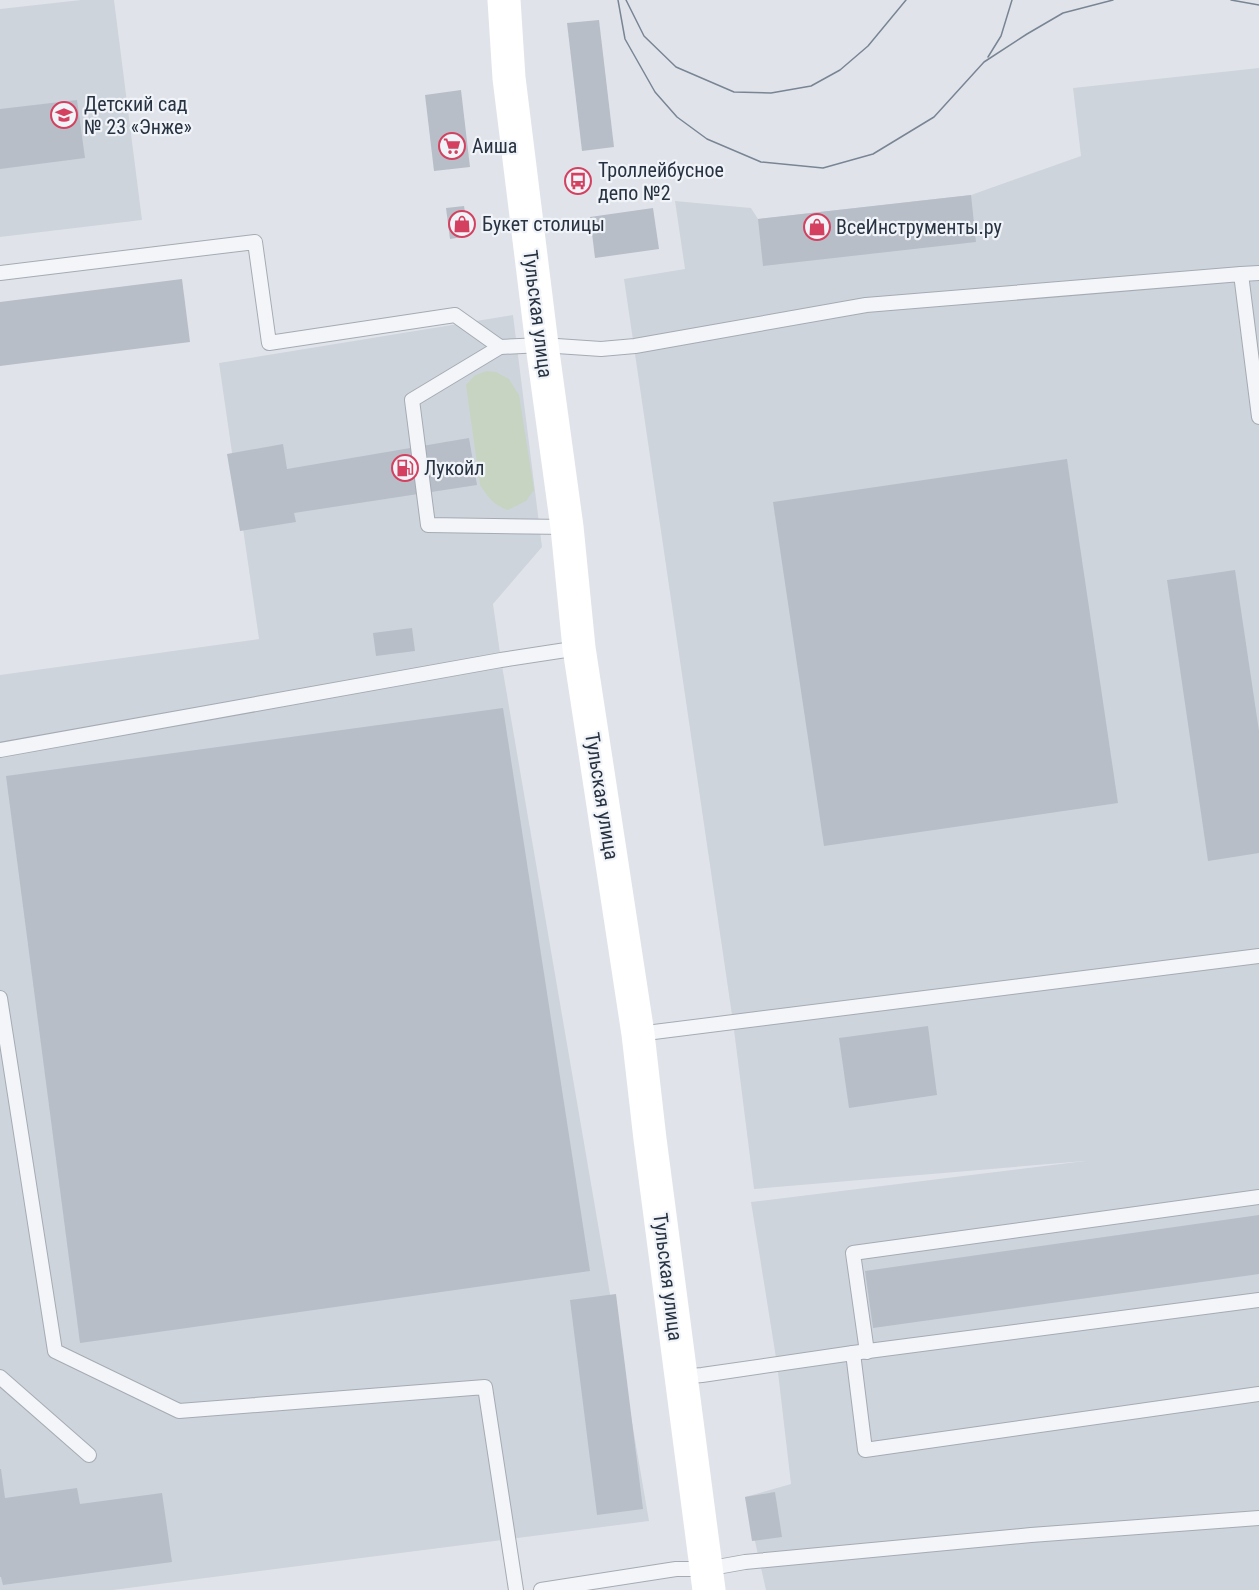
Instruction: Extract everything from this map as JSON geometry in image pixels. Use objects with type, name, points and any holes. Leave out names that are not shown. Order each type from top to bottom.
[{"type":"main road","name":"Тульская улица","points":[[504,0],[509,78],[567,527],[579,648],[638,1034],[708,1579]]},
{"type":"lane","points":[[0,273],[255,242],[269,344],[455,315],[500,347]]},
{"type":"lane","points":[[567,527],[428,525],[412,400],[500,347],[542,345],[601,349],[635,346],[866,305],[1259,273]]},
{"type":"lane","points":[[1240,274],[1259,417]]},
{"type":"lane","points":[[0,750],[579,648]]},
{"type":"lane","points":[[638,1034],[1259,956]]},
{"type":"lane","points":[[0,998],[55,1351],[179,1411],[485,1387],[516,1590]]},
{"type":"lane","points":[[1259,1197],[854,1253],[865,1450],[1259,1394]]},
{"type":"lane","points":[[681,1377],[1259,1300]]},
{"type":"lane","points":[[0,1377],[89,1455]]},
{"type":"lane","points":[[542,1590],[676,1569],[708,1579],[745,1562],[1259,1518]]},
{"type":"shaded area","name":"Детский сад № 23 «Энже»","points":[[81,0],[114,0],[142,220],[0,237],[0,9]]},
{"type":"shaded area","points":[[1259,68],[1259,1590],[766,1590],[745,1497],[791,1484],[777,1364],[751,1202],[1085,1161],[754,1189],[733,1022],[624,279],[685,269],[675,201],[751,208],[758,219],[971,195],[1081,156],[1073,88]]},
{"type":"shaded area","points":[[513,315],[542,547],[493,604],[649,1521],[113,1590],[0,1590],[0,675],[259,639],[219,363]]},
{"type":"green space","points":[[486,371],[496,372],[509,379],[519,395],[534,490],[526,501],[508,510],[495,503],[480,485],[466,385],[474,376]]},
{"type":"building","points":[[599,20],[614,147],[582,151],[567,23]]},
{"type":"building","points":[[461,90],[470,167],[434,171],[425,95]]},
{"type":"building","points":[[77,100],[85,158],[0,169],[0,109]]},
{"type":"building","points":[[971,195],[976,242],[763,266],[758,219]]},
{"type":"building","points":[[464,206],[469,236],[450,239],[446,208]]},
{"type":"building","points":[[653,208],[659,249],[595,258],[590,217]]},
{"type":"building","points":[[182,279],[190,342],[0,366],[0,302]]},
{"type":"building","points":[[469,438],[477,485],[294,513],[296,522],[240,531],[227,454],[283,444],[287,469]]},
{"type":"building","points":[[1067,459],[1118,803],[824,846],[773,502]]},
{"type":"building","points":[[1235,570],[1259,731],[1259,853],[1208,861],[1167,580]]},
{"type":"building","points":[[412,628],[415,651],[376,656],[373,633]]},
{"type":"building","points":[[503,708],[590,1271],[80,1343],[6,776]]},
{"type":"building","points":[[928,1026],[937,1095],[849,1108],[839,1038]]},
{"type":"building","points":[[1259,1215],[1259,1274],[873,1328],[865,1271]]},
{"type":"building","points":[[616,1294],[643,1509],[597,1515],[570,1300]]},
{"type":"building","points":[[0,1469],[5,1498],[77,1488],[80,1504],[162,1493],[172,1562],[3,1585],[0,1577]]},
{"type":"building","points":[[775,1492],[782,1537],[752,1541],[745,1497]]},
{"type":"tram line","points":[[618,0],[625,39],[655,92],[677,117],[707,139],[761,162],[823,168],[873,154],[934,117],[984,62],[1063,13],[1113,0]]},
{"type":"tram line","points":[[626,0],[644,36],[676,67],[734,92],[771,93],[811,86],[840,70],[868,46],[906,0]]},
{"type":"tram line","points":[[988,57],[1001,36],[1012,0]]},
{"type":"tram line","points":[[1231,0],[1259,5]]},
{"type":"place","name":"Детский сад № 23 «Энже»","points":[[64,115]]},
{"type":"place","name":"Аиша","points":[[452,146]]},
{"type":"place","name":"Троллейбусное депо №2","points":[[578,181]]},
{"type":"place","name":"Букет столицы","points":[[462,224]]},
{"type":"place","name":"ВсеИнструменты.ру","points":[[817,227]]},
{"type":"place","name":"Лукойл","points":[[405,468]]}]
